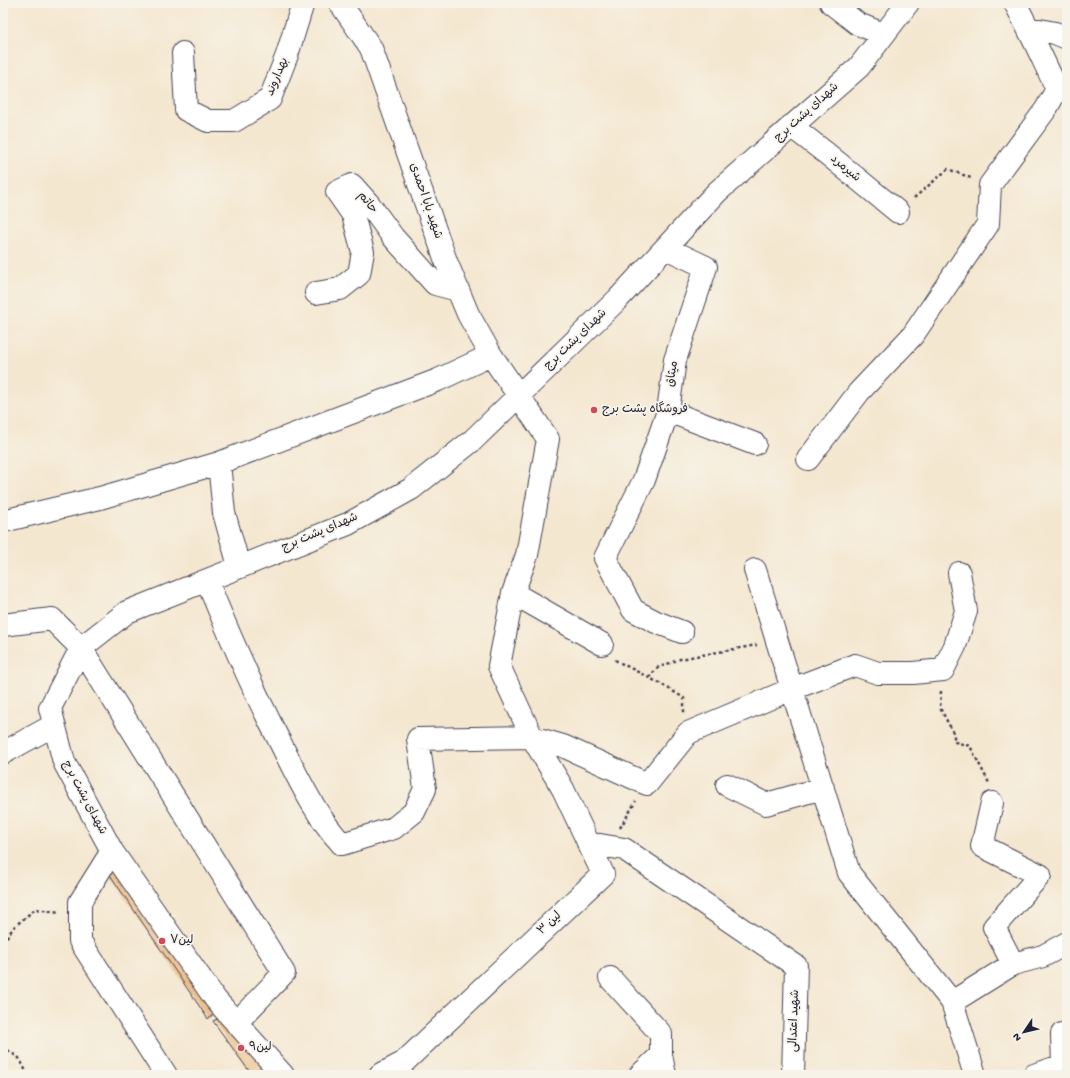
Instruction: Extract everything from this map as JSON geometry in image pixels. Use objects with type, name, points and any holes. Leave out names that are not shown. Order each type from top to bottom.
[{"type":"street","name":"بهداروند","points":[[183,52],[186,110],[208,120],[234,121],[270,99],[287,55],[303,3]]},
{"type":"street","name":"شهید بابا احمدی","points":[[340,3],[371,48],[444,254],[474,325],[491,355],[548,439],[527,555],[513,593]]},
{"type":"street","points":[[831,3],[858,24],[883,34]]},
{"type":"street","name":"شهدای پشت برج","points":[[283,1075],[216,1000],[112,851],[64,762],[50,708],[81,648],[127,612],[207,581],[239,566],[348,524],[411,489],[473,440],[618,299],[717,192],[859,67],[908,3]]},
{"type":"street","points":[[808,459],[859,392],[913,335],[988,224],[990,185],[1046,109],[1057,89],[1015,3]]},
{"type":"street","points":[[1028,28],[1055,33],[1067,38]]},
{"type":"street","name":"شیرمرد","points":[[791,126],[898,212]]},
{"type":"street","name":"حاتم","points":[[316,293],[340,289],[359,274],[363,252],[355,222],[353,215],[337,192],[352,185],[369,204],[394,237],[435,284],[458,290]]},
{"type":"street","name":"میثاق","points":[[666,248],[706,267],[675,360],[668,411],[644,480],[605,558],[633,610],[656,622],[682,632]]},
{"type":"street","points":[[3,521],[100,498],[219,463],[438,380],[491,355]]},
{"type":"street","points":[[668,411],[755,444]]},
{"type":"street","points":[[219,463],[224,513],[239,566]]},
{"type":"street","points":[[755,570],[849,873],[952,1002],[975,1075]]},
{"type":"street","points":[[207,581],[254,692],[306,793],[333,834],[342,844],[394,828],[414,812],[425,789],[418,739],[532,737],[563,746],[647,784],[688,733],[792,689],[855,665],[878,673],[913,673],[943,670],[955,646],[966,611],[959,573]]},
{"type":"street","points":[[513,593],[602,644]]},
{"type":"street","name":"لین ۳","points":[[380,1075],[403,1063],[603,874],[599,845],[532,737],[499,666],[513,593]]},
{"type":"street","points":[[3,626],[52,619],[81,648],[284,973],[236,1023]]},
{"type":"street","points":[[3,753],[54,725]]},
{"type":"street","points":[[727,785],[766,804],[823,788]]},
{"type":"street","points":[[992,803],[982,846],[1040,874],[994,927],[1013,964]]},
{"type":"street","name":"شهید اعتدالی","points":[[599,845],[624,849],[796,966],[793,1075]]},
{"type":"street","points":[[112,851],[80,902],[80,941],[166,1075]]},
{"type":"street","points":[[952,1002],[1013,964],[1043,956],[1067,944]]},
{"type":"street","points":[[610,978],[662,1034],[663,1065],[640,1075]]},
{"type":"street","points":[[1034,1075],[1063,1064],[1062,1034]]},
{"type":"path","points":[[898,212],[948,169],[990,185]]},
{"type":"path","points":[[649,678],[658,668],[680,659],[777,641]]},
{"type":"path","points":[[602,644],[611,657],[684,698],[684,715],[688,733]]},
{"type":"path","points":[[943,670],[940,708],[953,732],[955,742],[970,746],[988,780],[992,803]]},
{"type":"path","points":[[599,845],[647,784]]},
{"type":"path","points":[[3,942],[14,927],[35,909],[80,915]]},
{"type":"path","points":[[3,1047],[20,1058],[28,1075]]},
{"type":"building","name":"لین۷","points":[[112,861],[218,1010],[208,1019],[108,872]]},
{"type":"building","name":"لین۹","points":[[222,1017],[272,1075],[252,1075],[213,1021]]},
{"type":"place","name":"فروشگاه پشت برج","points":[[594,410]]},
{"type":"place","name":"لین۷","points":[[162,941]]},
{"type":"place","name":"لین۹","points":[[241,1048]]}]
